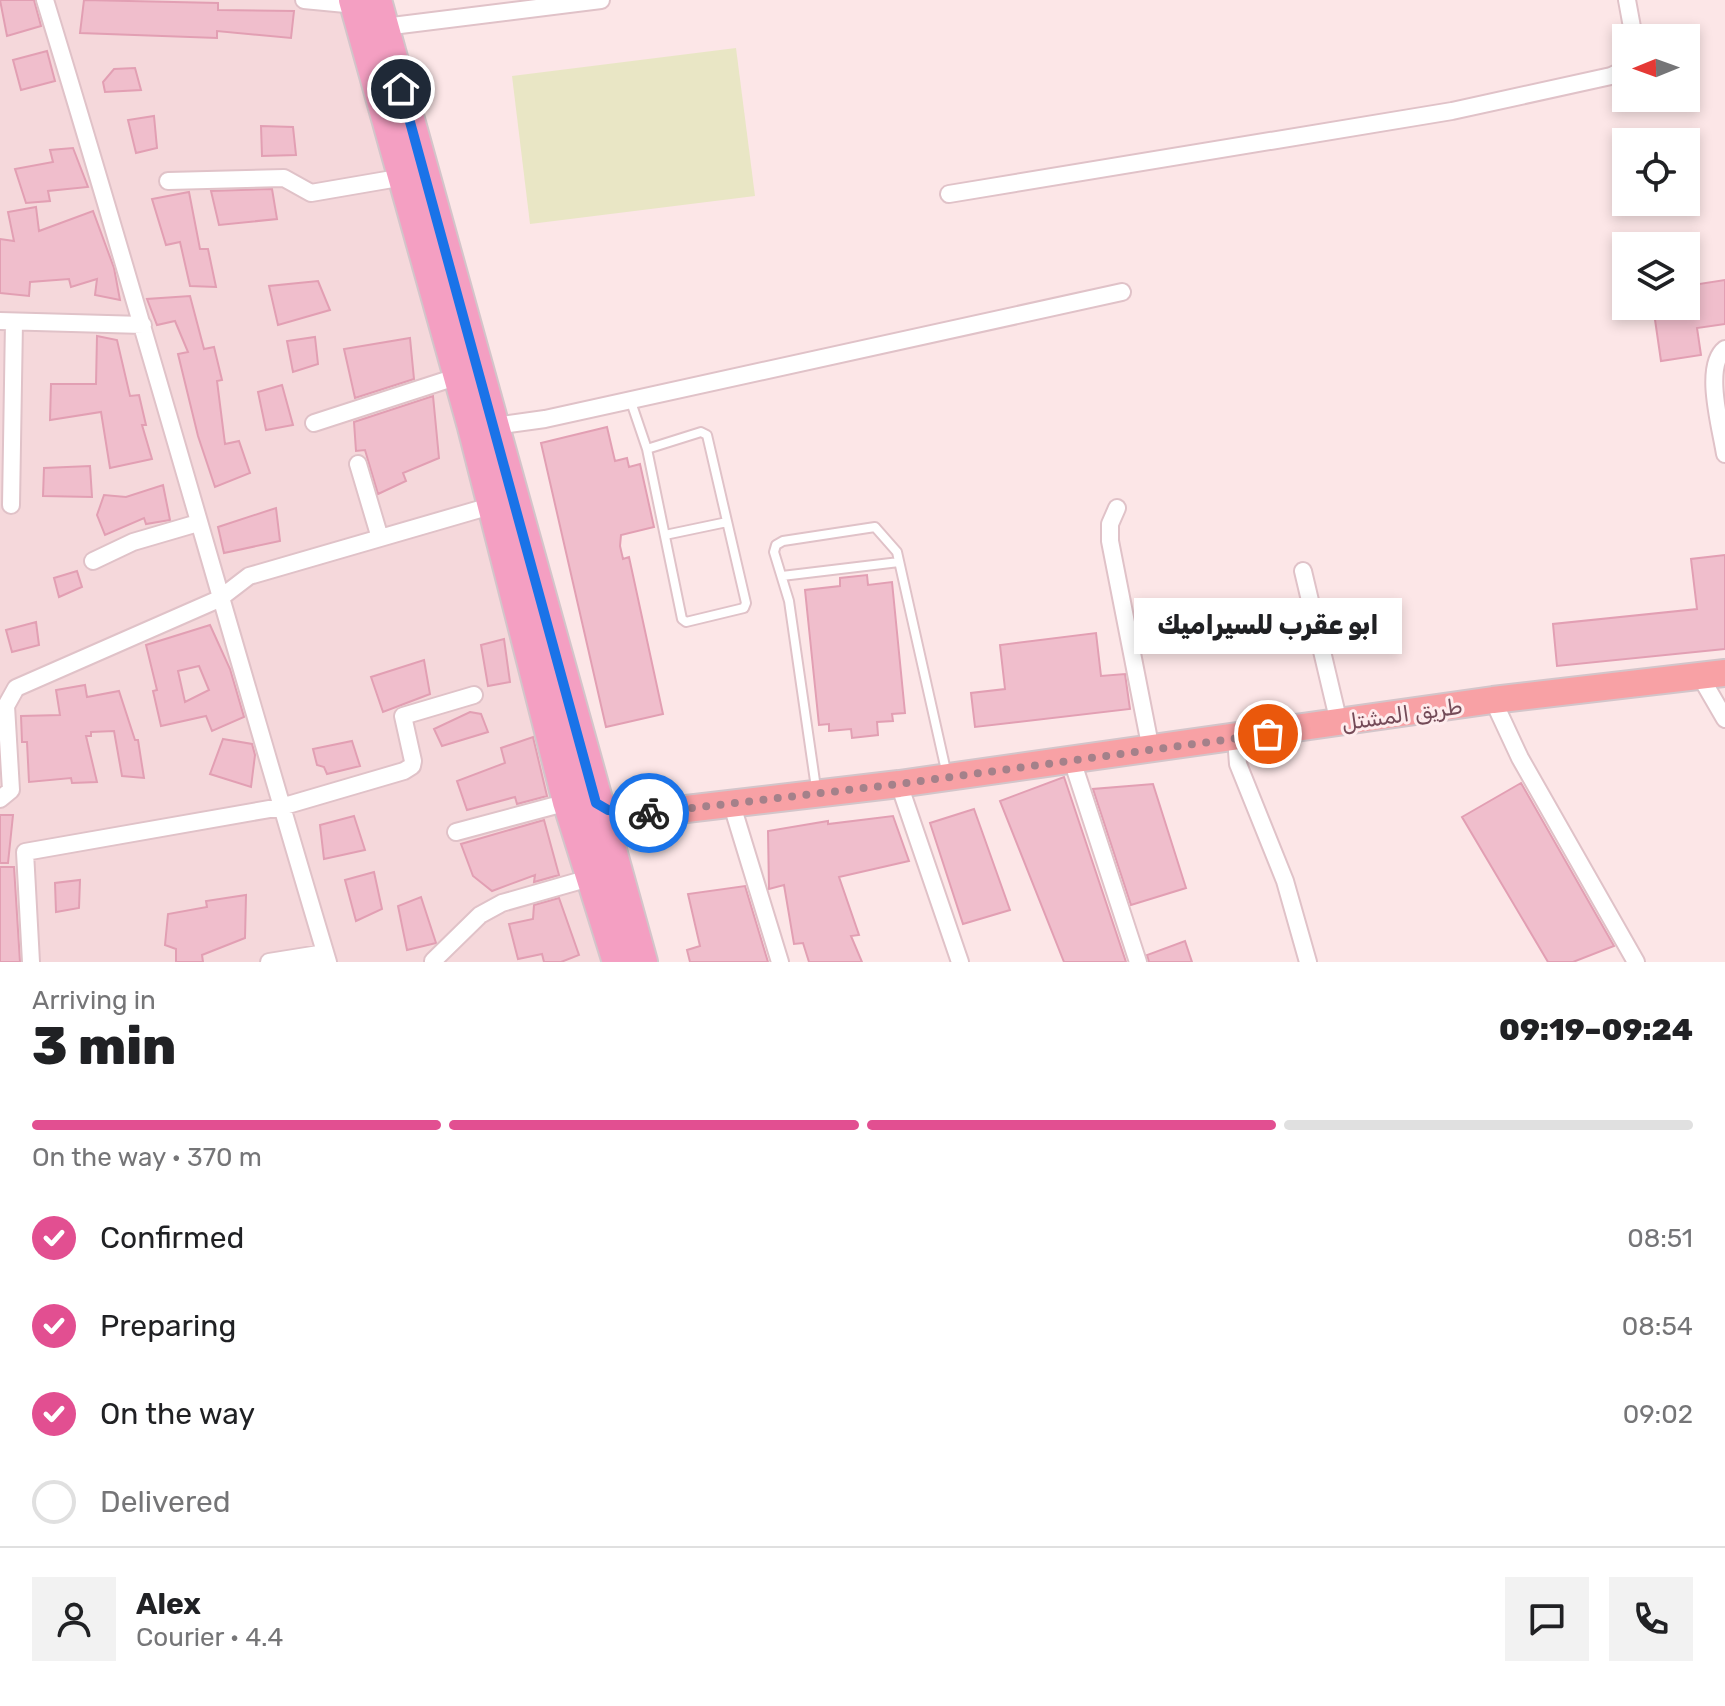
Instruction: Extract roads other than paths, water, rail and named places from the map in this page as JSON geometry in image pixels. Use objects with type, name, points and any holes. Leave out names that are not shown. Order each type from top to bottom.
[{"type":"highway","points":[[368,8],[404,177],[459,376],[484,427],[494,505],[582,802],[608,842],[642,962]]},
{"type":"highway","points":[[368,8],[484,427],[582,802],[593,877],[618,962]]},
{"type":"main road","name":"طريق المشتل","points":[[582,802],[620,813],[652,813],[899,784],[1493,700],[1712,674]]},
{"type":"main road","name":"طريق المشتل","points":[[608,842],[625,824],[652,813]]},
{"type":"street","points":[[45,0],[143,325],[219,599],[326,957],[269,962]]},
{"type":"street","points":[[304,0],[368,8],[601,0]]},
{"type":"street","points":[[1627,0],[1631,24]]},
{"type":"street","points":[[949,194],[1452,111],[1612,76]]},
{"type":"street","points":[[168,181],[284,178],[311,193],[404,177]]},
{"type":"street","points":[[484,427],[1122,292]]},
{"type":"street","points":[[11,505],[6,446],[7,321],[143,325]]},
{"type":"street","points":[[1725,349],[1715,362],[1713,376],[1725,454]]},
{"type":"street","points":[[314,423],[459,376]]},
{"type":"street","points":[[358,464],[380,538]]},
{"type":"street","points":[[0,799],[11,790],[6,706],[16,688],[219,599],[249,576],[494,505]]},
{"type":"street","points":[[1117,508],[1110,524],[1110,541],[1151,750]]},
{"type":"street","points":[[93,561],[133,542],[198,523]]},
{"type":"street","points":[[1303,571],[1339,723]]},
{"type":"street","points":[[1712,674],[1725,719]]},
{"type":"street","points":[[31,962],[25,852],[281,807],[409,769],[413,761],[403,716],[474,695]]},
{"type":"street","points":[[1493,700],[1527,771],[1633,961]]},
{"type":"street","points":[[1236,738],[1238,764],[1285,881],[1308,962]]},
{"type":"street","points":[[1072,760],[1138,962]]},
{"type":"street","points":[[899,784],[960,962]]},
{"type":"street","points":[[456,832],[582,802]]},
{"type":"street","points":[[731,802],[780,962]]},
{"type":"street","points":[[433,961],[480,915],[502,903],[593,877]]},
{"type":"lane","points":[[630,398],[647,449],[682,619],[686,622],[746,606],[705,433],[647,449]]},
{"type":"lane","points":[[665,535],[727,522]]},
{"type":"lane","points":[[817,793],[789,601],[774,552],[776,545],[783,541],[875,527],[897,552],[948,777]]},
{"type":"lane","points":[[782,576],[899,562]]},
{"type":"place","name":"ابو عقرب للسيراميك","points":[[1268,734]]}]
